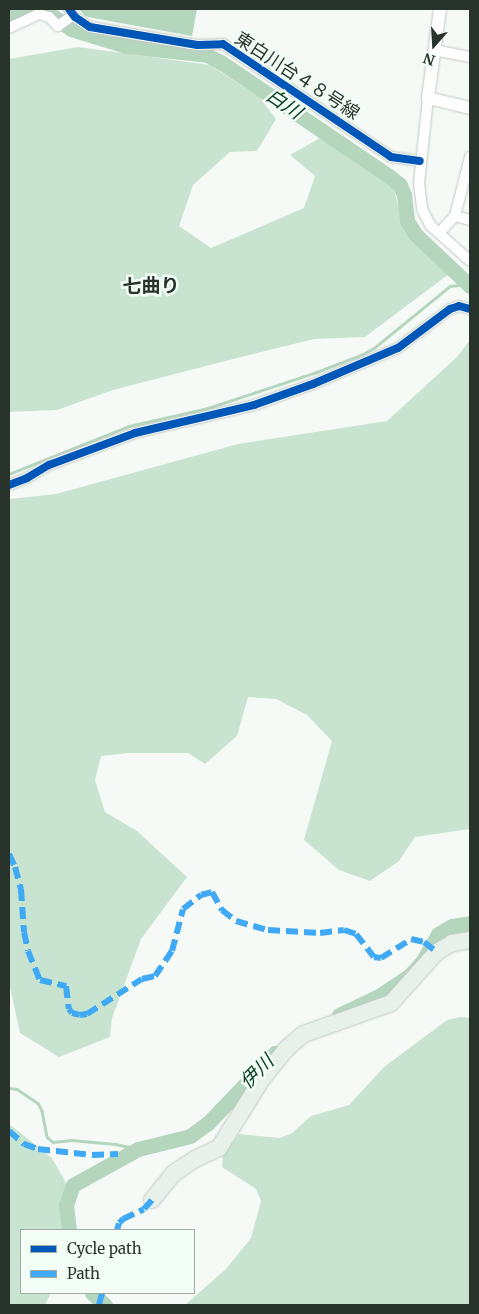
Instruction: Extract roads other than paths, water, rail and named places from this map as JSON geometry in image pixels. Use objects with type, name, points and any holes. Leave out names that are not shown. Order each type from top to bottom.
[{"type":"main road","points":[[152,1200],[174,1173],[195,1159],[218,1148],[262,1079],[286,1049],[304,1034],[391,1004],[437,952],[452,943],[470,940]]},
{"type":"street","points":[[440,9],[418,183],[422,209],[430,224],[470,260]]},
{"type":"street","points":[[9,28],[38,14],[49,17],[58,26],[71,12]]},
{"type":"street","name":"東白川台４８号線","points":[[71,12],[90,27],[198,45],[223,44],[391,157],[420,161]]},
{"type":"street","points":[[434,50],[470,57]]},
{"type":"street","points":[[428,98],[470,108]]},
{"type":"street","points":[[439,233],[455,216],[470,163]]},
{"type":"street","points":[[455,216],[470,220]]},
{"type":"street","points":[[9,485],[27,478],[49,465],[134,433],[254,405],[313,384],[398,348],[450,309],[459,306],[470,308]]},
{"type":"waterway","name":"白川","points":[[9,15],[30,9]]},
{"type":"waterway","name":"白川","points":[[39,9],[47,12],[71,29],[126,46],[207,55],[222,63],[400,185],[404,195],[407,221],[415,234],[470,286]]},
{"type":"waterway","points":[[9,474],[129,426],[208,408],[314,373],[361,355],[374,348],[450,286],[466,284]]},
{"type":"waterway","name":"伊川","points":[[339,1015],[379,996],[409,976],[422,962],[438,934],[452,926],[470,923]]},
{"type":"waterway","name":"伊川","points":[[69,1229],[66,1205],[73,1185],[138,1149],[190,1136],[208,1123],[275,1053]]},
{"type":"waterway","points":[[9,1088],[17,1089],[38,1103],[42,1111],[47,1137],[53,1142],[71,1140],[115,1144],[138,1149]]},
{"type":"waterway","name":"伊川","points":[[93,1294],[105,1305]]},
{"type":"district","name":"七曲り","points":[[151,286]]}]
